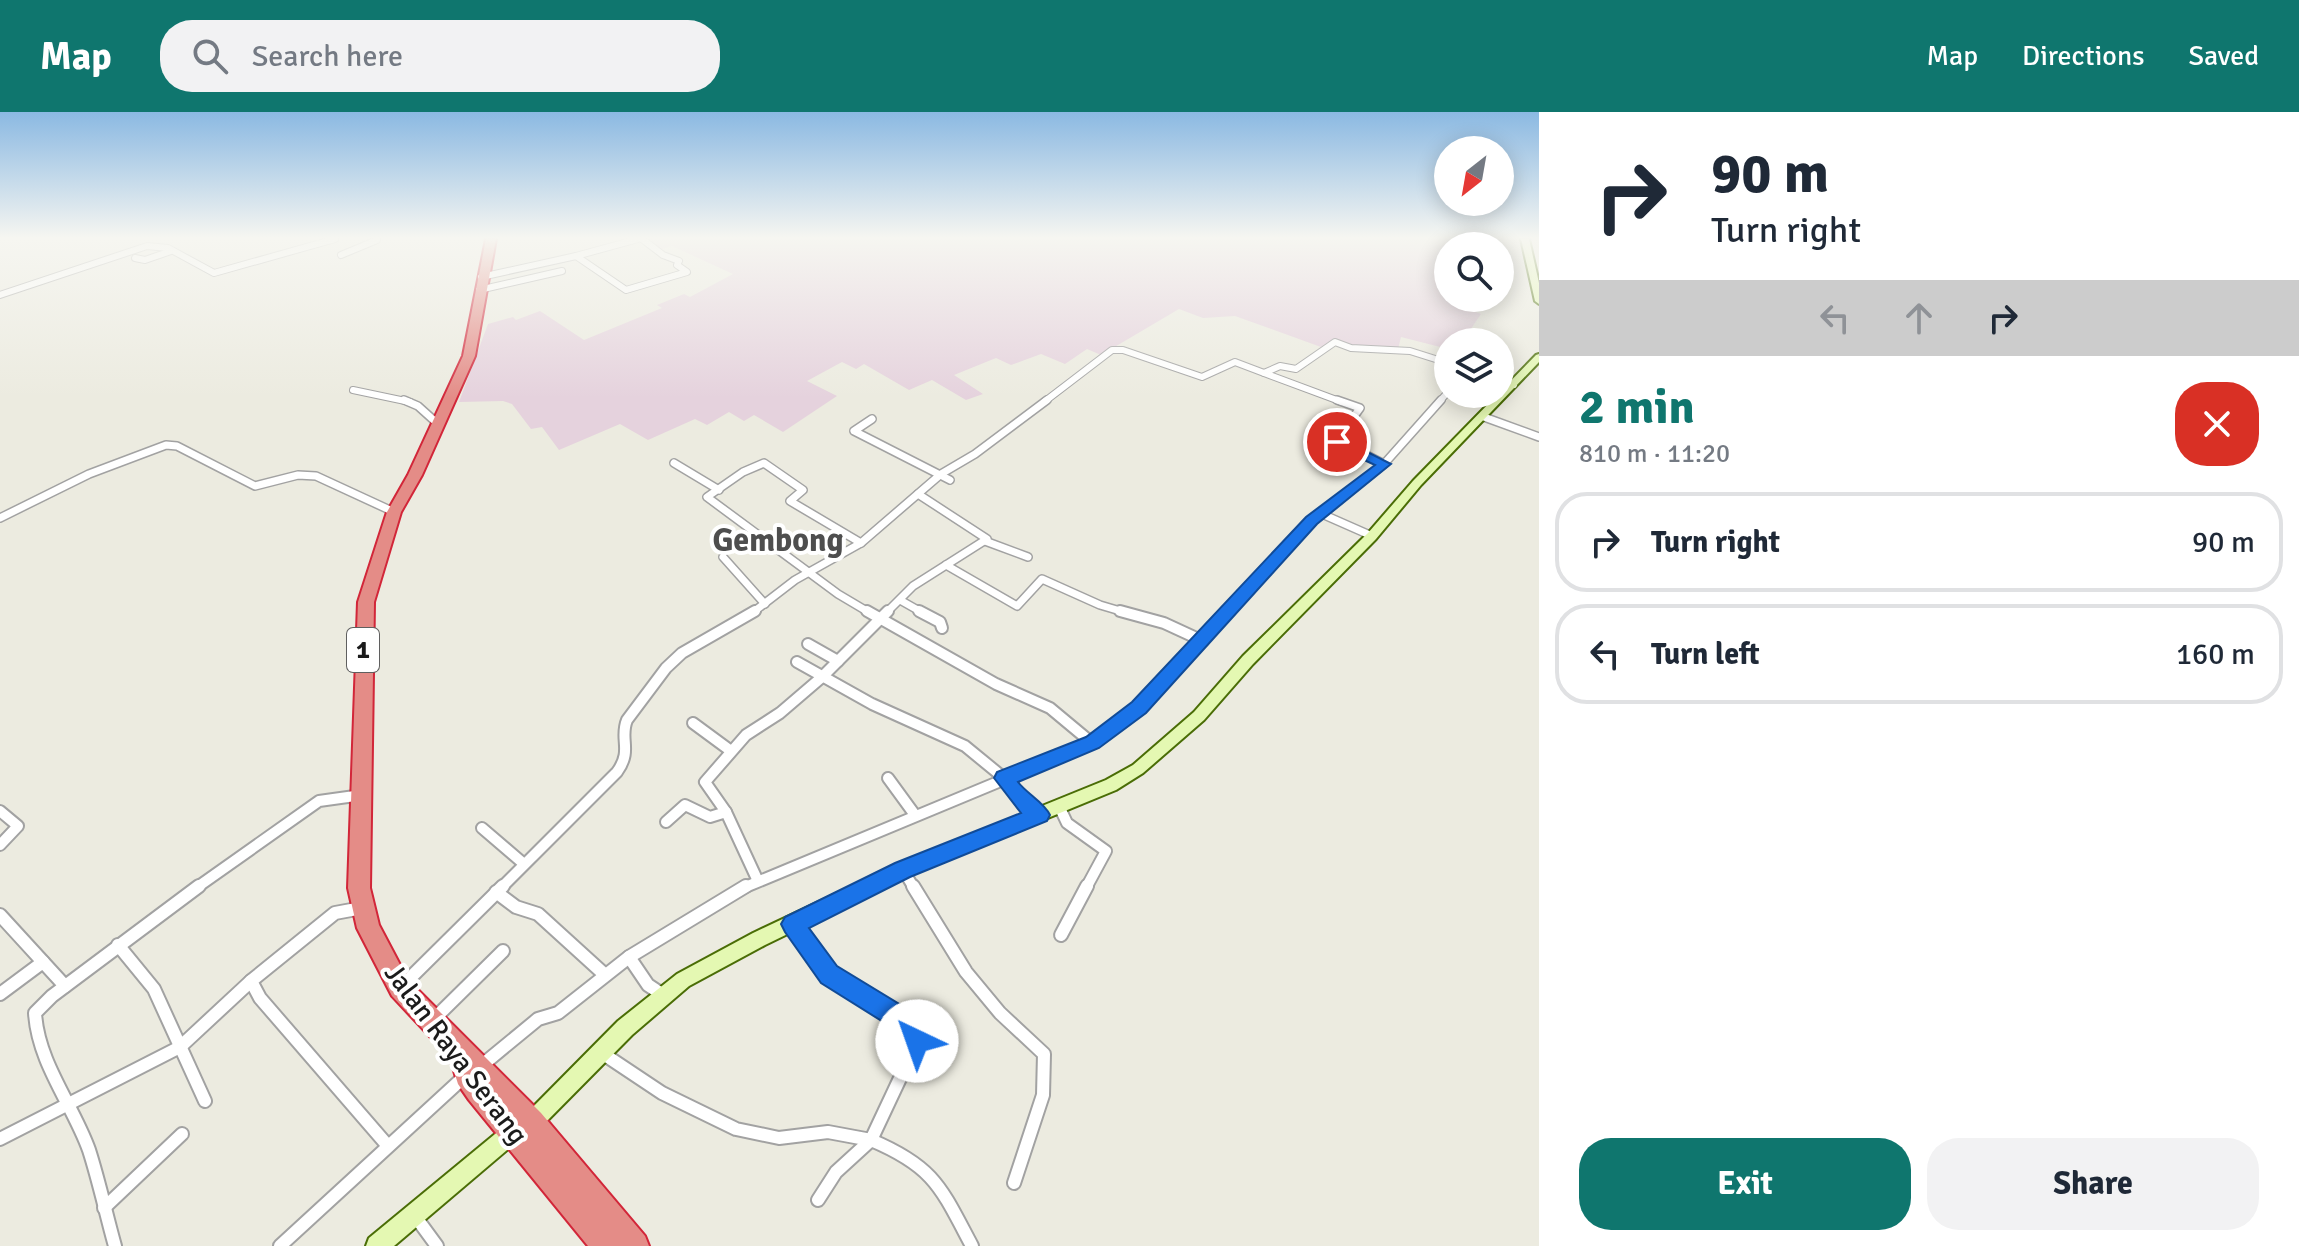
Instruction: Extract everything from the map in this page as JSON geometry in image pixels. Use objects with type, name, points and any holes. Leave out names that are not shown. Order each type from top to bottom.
[{"type":"highway","name":"Jalan Raya Serang","points":[[479,292],[469,356],[394,512],[366,602],[358,873],[362,908],[368,928],[400,988],[519,1124],[606,1246]]},
{"type":"highway","points":[[519,1124],[635,1246]]},
{"type":"street","points":[[1264,373],[1280,366],[1297,369],[1330,343],[1351,348],[1410,351],[1434,359]]},
{"type":"street","points":[[400,988],[627,759],[628,742],[623,729],[666,668],[682,653],[765,604],[809,572],[861,543],[941,474],[975,454],[1112,350],[1123,350],[1202,377],[1235,362],[1360,408],[1337,442],[1384,464]]},
{"type":"street","points":[[1514,377],[1539,357]]},
{"type":"street","points":[[353,390],[371,398],[393,397],[414,403],[438,424]]},
{"type":"street","points":[[280,1246],[473,1071],[538,1019],[558,1013],[604,974],[632,962],[757,879],[1005,781],[1092,743],[1139,707],[1325,516],[1384,464],[1434,408]]},
{"type":"street","points":[[377,1246],[602,1053],[663,995],[759,939],[903,870],[1111,785],[1164,748],[1372,536],[1417,483],[1490,408]]},
{"type":"street","points":[[1484,417],[1539,437]]},
{"type":"street","points":[[872,419],[854,431],[950,480]]},
{"type":"street","points":[[0,518],[89,474],[166,445],[177,446],[255,486],[308,474],[394,512]]},
{"type":"street","points":[[674,463],[719,490]]},
{"type":"street","points":[[861,543],[790,501],[803,490],[764,463],[742,471],[708,499],[809,572],[996,684],[1050,708],[1092,743]]},
{"type":"street","points":[[918,494],[987,537],[985,541]]},
{"type":"street","points":[[1325,516],[1372,536]]},
{"type":"street","points":[[985,541],[1028,557]]},
{"type":"street","points":[[757,879],[726,812],[705,782],[746,735],[780,713],[822,677],[913,586],[985,541]]},
{"type":"street","points":[[723,557],[765,604]]},
{"type":"street","points":[[946,565],[1017,606],[1042,579],[1113,611],[1164,623],[1203,641]]},
{"type":"street","points":[[900,600],[940,622],[942,628]]},
{"type":"street","points":[[808,644],[838,661]]},
{"type":"street","points":[[797,662],[872,704],[965,746],[1005,781],[1021,802],[1040,815]]},
{"type":"street","points":[[693,723],[731,751]]},
{"type":"street","points":[[888,778],[915,815]]},
{"type":"street","points":[[115,1246],[88,1148],[66,1107],[34,1018],[39,1006],[276,828],[319,801],[362,795]]},
{"type":"street","points":[[666,822],[685,805],[710,817],[726,812]]},
{"type":"street","points":[[1059,806],[1067,823],[1106,851],[1061,935]]},
{"type":"street","points":[[0,811],[18,826],[0,845]]},
{"type":"street","points":[[482,828],[524,864]]},
{"type":"street","points":[[903,870],[966,972],[1000,1013],[1044,1054],[1043,1095],[1014,1183]]},
{"type":"street","points":[[496,892],[516,907],[538,914],[604,974]]},
{"type":"street","points":[[0,1139],[180,1047],[251,981],[335,913],[362,908]]},
{"type":"street","points":[[0,915],[65,986]]},
{"type":"street","points":[[793,924],[829,975],[918,1032],[871,1140],[836,1172],[818,1200]]},
{"type":"street","points":[[118,945],[154,989],[205,1101]]},
{"type":"street","points":[[432,1022],[503,951]]},
{"type":"street","points":[[0,994],[43,962]]},
{"type":"street","points":[[632,962],[648,985],[663,995]]},
{"type":"street","points":[[251,981],[260,998],[388,1146]]},
{"type":"street","points":[[602,1053],[627,1073],[681,1106],[762,1136],[781,1138],[827,1131],[871,1140],[907,1153],[932,1173],[972,1246]]},
{"type":"street","points":[[104,1208],[182,1134]]},
{"type":"street","points":[[413,1213],[437,1246]]},
{"type":"shaded area","points":[[699,292],[1434,292],[1434,312],[1481,314],[1472,328],[1434,328],[1434,345],[1401,337],[1398,349],[1353,347],[1334,340],[1321,347],[1235,316],[1203,318],[1179,309],[1101,355],[1087,349],[1065,364],[1041,354],[1011,365],[996,358],[954,375],[983,394],[966,400],[932,380],[909,390],[864,364],[856,369],[842,362],[807,381],[837,396],[783,432],[754,415],[744,421],[729,412],[707,425],[695,419],[648,440],[620,424],[559,450],[542,427],[531,429],[512,404],[503,401],[459,402],[488,324],[513,317],[516,320],[540,311],[584,340],[662,308],[657,305],[684,294],[690,297]]},
{"type":"district","name":"Gembong","points":[[778,540]]},
{"type":"route","points":[[917,1041],[915,1028],[829,975],[793,924],[903,870],[1040,815],[1021,802],[1004,778],[1092,743],[1139,707],[1311,521],[1384,464],[1337,442]]}]
